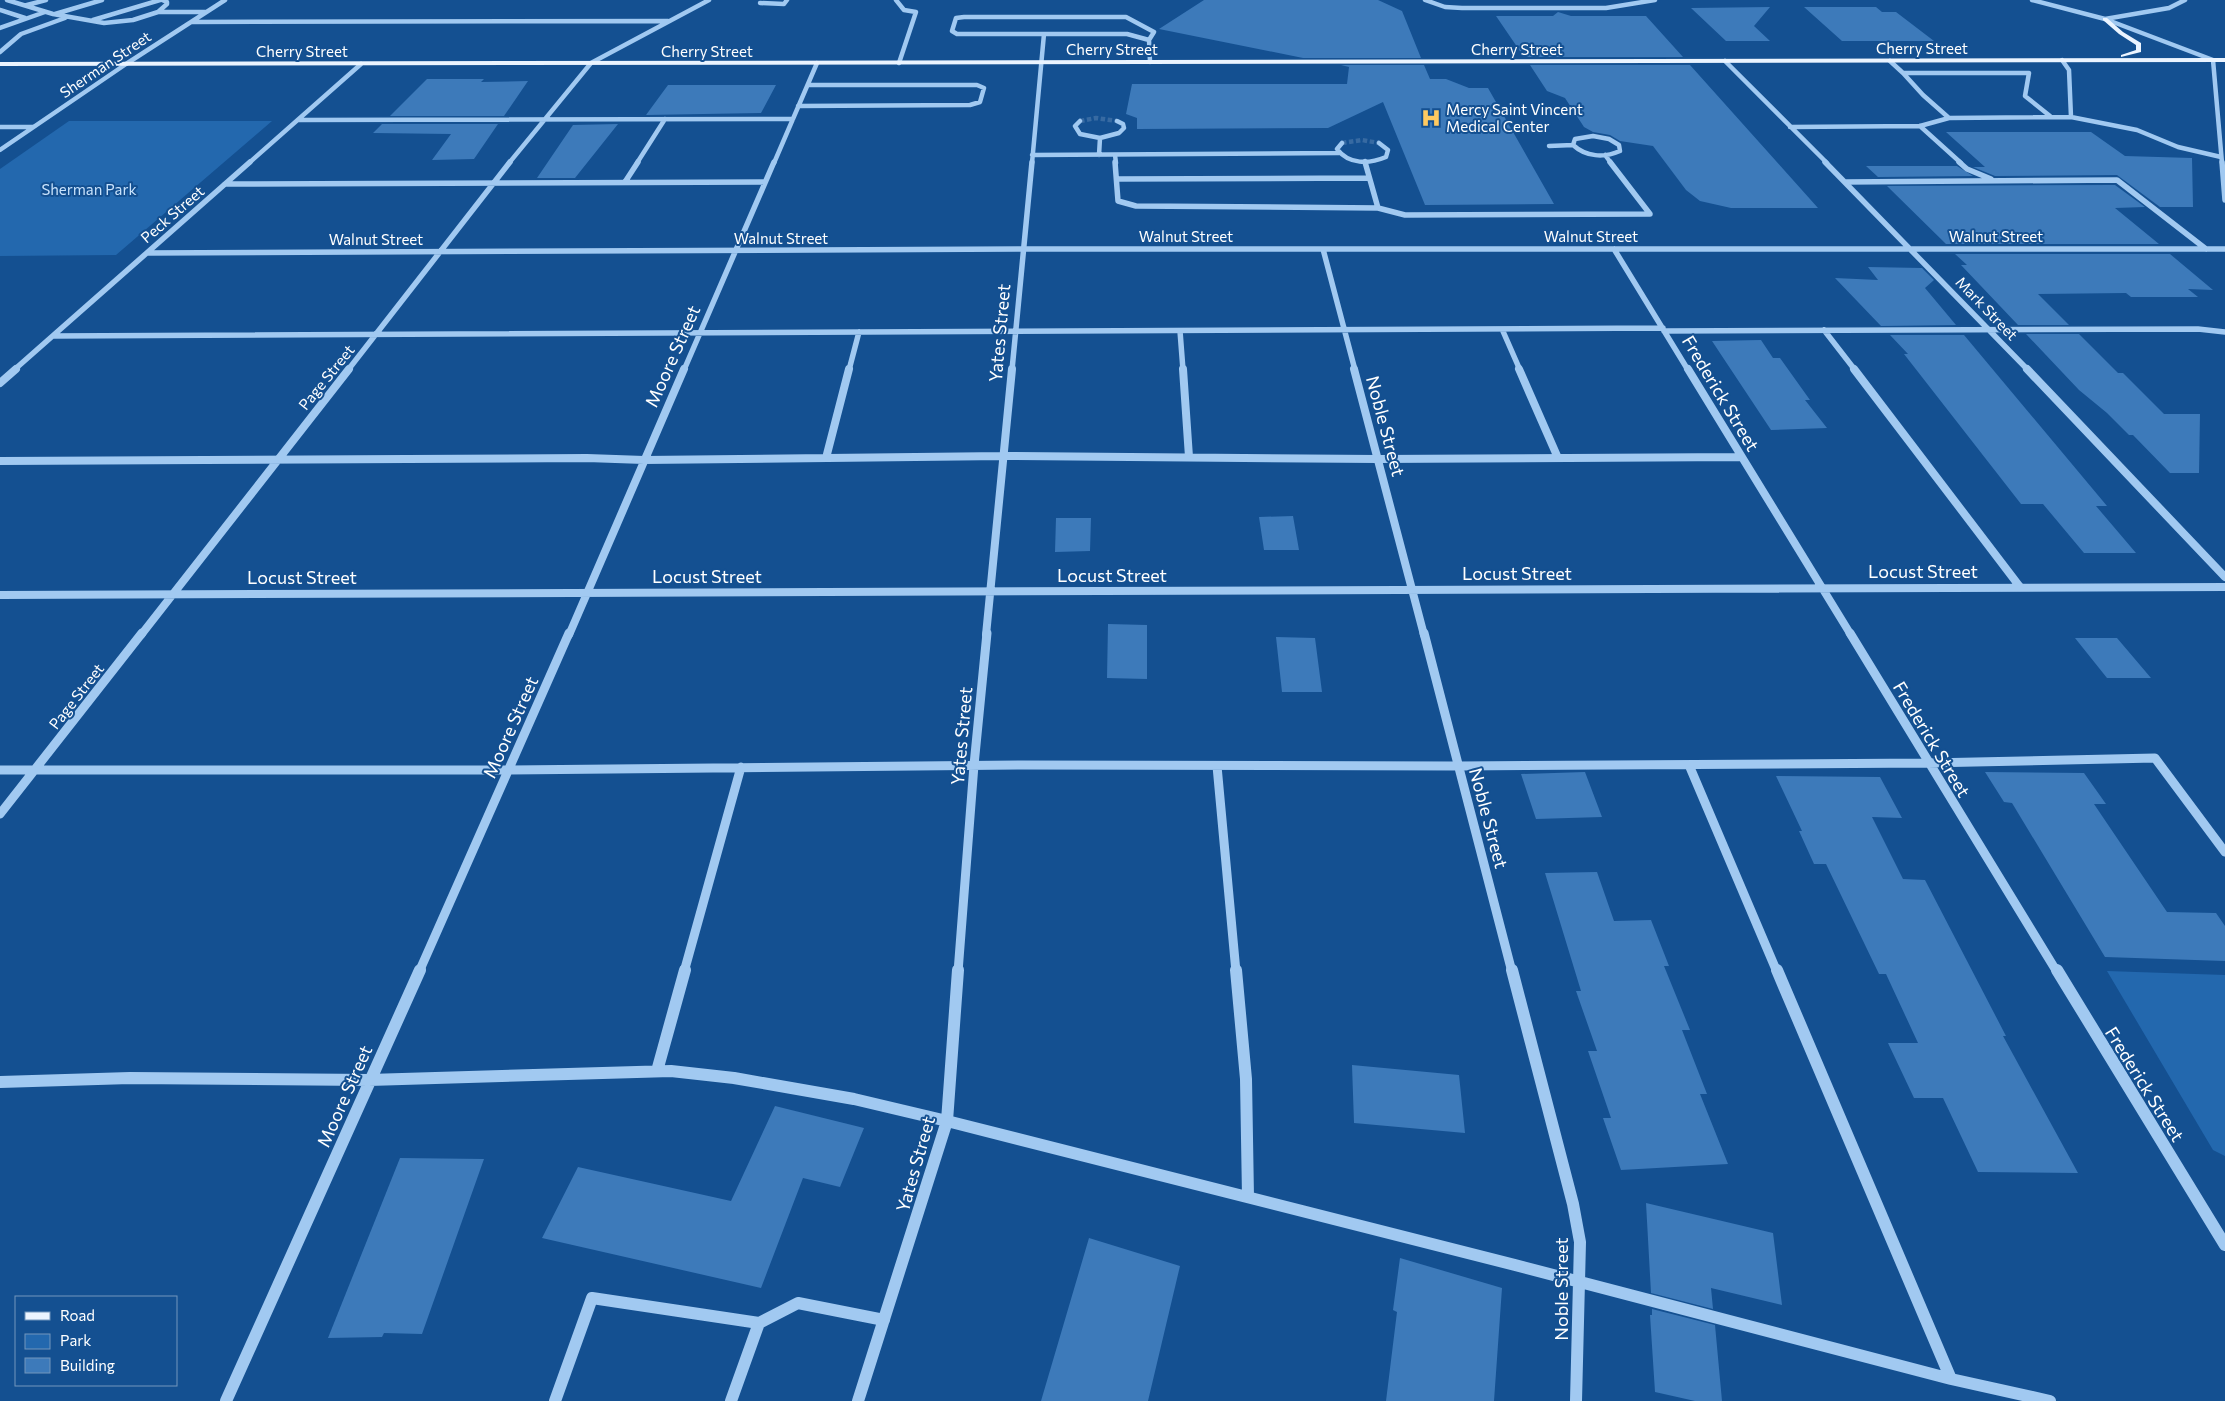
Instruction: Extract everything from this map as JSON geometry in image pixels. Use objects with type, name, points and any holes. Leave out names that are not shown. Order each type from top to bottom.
[{"type":"main road","points":[[2063,60],[2124,56],[2139,51],[2140,46],[2137,41],[2121,33],[2105,19]]},
{"type":"main road","name":"Cherry Street","points":[[0,64],[2225,60]]},
{"type":"street","points":[[7,0],[45,12],[88,21],[122,22],[158,12],[206,12]]},
{"type":"street","points":[[53,14],[102,0]]},
{"type":"street","points":[[88,21],[161,0],[167,2],[158,12]]},
{"type":"street","name":"Sherman Street","points":[[0,150],[126,64],[225,0]]},
{"type":"street","name":"Page Street","points":[[0,814],[494,182],[590,64],[709,0]]},
{"type":"street","points":[[896,0],[904,10],[916,12],[899,63]]},
{"type":"street","points":[[1425,0],[1445,7],[1462,8],[1606,8],[1654,0]]},
{"type":"street","points":[[2105,19],[2169,8],[2185,0]]},
{"type":"street","points":[[0,10],[25,18]]},
{"type":"street","points":[[2,26],[45,12]]},
{"type":"street","points":[[0,52],[7,43],[21,35],[67,17]]},
{"type":"street","points":[[1149,40],[1127,34],[957,34],[952,31],[956,18],[964,17],[1126,17],[1154,32],[1149,40],[1150,62]]},
{"type":"street","points":[[2105,19],[2213,60],[2225,200]]},
{"type":"street","points":[[191,22],[669,21]]},
{"type":"street","points":[[1127,34],[1143,25]]},
{"type":"street","name":"Yates Street","points":[[858,1401],[947,1121],[974,765],[1044,34]]},
{"type":"street","points":[[2063,60],[2069,70],[2071,117]]},
{"type":"street","name":"Mark Street","points":[[1725,61],[1911,248],[2225,577]]},
{"type":"street","points":[[1890,61],[1949,118]]},
{"type":"street","name":"Moore Street","points":[[226,1401],[510,770],[817,63]]},
{"type":"street","name":"Peck Street","points":[[0,382],[361,64]]},
{"type":"street","points":[[1904,74],[2028,74],[2025,96],[2050,116]]},
{"type":"street","points":[[798,106],[970,105],[980,102],[984,88],[977,85],[808,85]]},
{"type":"street","points":[[2216,98],[2225,99]]},
{"type":"street","points":[[1790,127],[1920,126],[1949,118],[2071,117],[2137,130],[2178,147],[2221,157]]},
{"type":"street","points":[[626,182],[665,119]]},
{"type":"street","points":[[298,120],[793,119]]},
{"type":"street","points":[[1080,121],[1075,126],[1080,134],[1100,138],[1119,133],[1124,128],[1123,124],[1116,121]]},
{"type":"street","points":[[1920,126],[1967,169],[1997,181]]},
{"type":"street","points":[[0,127],[34,127]]},
{"type":"street","points":[[1549,146],[1573,145],[1588,153],[1605,155],[1620,151],[1619,145],[1609,139],[1594,136],[1579,137],[1575,139],[1573,145]]},
{"type":"street","points":[[1099,155],[1100,138]]},
{"type":"street","points":[[1032,156],[1339,153],[1337,149],[1342,143]]},
{"type":"street","points":[[1115,155],[1118,201],[1136,206],[1378,208],[1404,215],[1650,214],[1605,155]]},
{"type":"street","points":[[1365,161],[1378,208]]},
{"type":"street","points":[[1117,179],[1369,178]]},
{"type":"street","points":[[1844,182],[2118,180],[2206,248]]},
{"type":"street","points":[[225,184],[765,182]]},
{"type":"street","name":"Walnut Street","points":[[147,253],[1023,249],[2225,249]]},
{"type":"street","name":"Noble Street","points":[[1323,249],[1573,1204],[1580,1242],[1576,1401]]},
{"type":"street","name":"Frederick Street","points":[[1614,249],[1928,764],[2225,1245]]},
{"type":"street","points":[[53,336],[1502,329],[2198,329],[2225,332]]},
{"type":"street","points":[[1502,329],[1558,458]]},
{"type":"street","points":[[1824,330],[2020,587]]},
{"type":"street","points":[[826,458],[859,332]]},
{"type":"street","name":"Locust Street","points":[[0,595],[2225,587]]},
{"type":"street","points":[[0,770],[510,770],[974,765],[1458,766],[1928,764],[2155,758],[2225,852]]},
{"type":"street","points":[[1689,765],[1950,1379]]},
{"type":"street","points":[[1217,766],[1246,1079],[1248,1197]]},
{"type":"street","points":[[0,1082],[130,1078],[369,1080],[671,1071],[762,1083],[854,1100],[947,1121],[1580,1282],[1950,1379],[2050,1401]]},
{"type":"street","points":[[555,1401],[592,1298],[759,1324],[798,1303],[884,1320]]},
{"type":"street","points":[[730,1401],[759,1324]]},
{"type":"lane","points":[[25,6],[46,0]]},
{"type":"lane","points":[[760,3],[784,4],[787,0]]},
{"type":"lane","points":[[2032,0],[2105,19]]},
{"type":"lane","points":[[1339,153],[1349,159],[1365,161],[1381,159],[1386,157],[1388,150],[1379,143]]},
{"type":"lane","points":[[1180,331],[1189,458]]},
{"type":"lane","points":[[0,461],[577,458],[644,460],[1003,456],[1378,459],[1741,457]]},
{"type":"lane","points":[[657,1071],[740,768]]},
{"type":"green space","name":"Sherman Park","points":[[69,121],[272,121],[116,255],[0,256],[0,169]]},
{"type":"green space","points":[[2107,971],[2225,975],[2225,1156],[2213,1150]]},
{"type":"building","points":[[1204,0],[1378,0],[1402,11],[1421,58],[1303,58],[1159,29]]},
{"type":"building","points":[[1770,7],[1754,26],[1770,41],[1726,41],[1691,8]]},
{"type":"building","points":[[1804,7],[1876,7],[1882,12],[1896,12],[1934,41],[1842,41]]},
{"type":"building","points":[[1558,12],[1571,16],[1646,16],[1683,57],[1524,57],[1496,16],[1553,16]]},
{"type":"building","points":[[1341,65],[1424,65],[1430,79],[1446,79],[1469,88],[1488,88],[1554,204],[1425,205],[1383,102],[1328,128],[1137,129],[1137,118],[1126,114],[1132,84],[1347,84],[1349,67]]},
{"type":"building","points":[[1530,65],[1690,65],[1818,208],[1731,208],[1700,201],[1686,190],[1653,146],[1620,141],[1610,135],[1593,132],[1584,127],[1565,98],[1547,91]]},
{"type":"building","points":[[427,79],[484,79],[481,82],[528,81],[504,116],[390,116]]},
{"type":"building","points":[[668,85],[776,85],[761,113],[646,115]]},
{"type":"building","points":[[382,124],[498,124],[474,159],[432,160],[451,134],[373,133]]},
{"type":"building","points":[[618,124],[575,178],[537,178],[573,125]]},
{"type":"building","points":[[1946,132],[2091,132],[2125,156],[2192,158],[2193,207],[2160,207],[2117,175],[1995,176],[1973,167],[1985,167]]},
{"type":"building","points":[[1866,166],[1957,166],[1973,176],[1878,177]]},
{"type":"building","points":[[2115,185],[2145,207],[2115,208],[2159,244],[1946,244],[1887,186]]},
{"type":"building","points":[[1955,254],[2170,254],[2213,290],[2188,289],[2198,297],[2131,297],[2126,293],[2038,294],[2069,325],[2018,325],[1961,265],[1967,265]]},
{"type":"building","points":[[1868,267],[1922,268],[1934,280],[1925,288],[1956,325],[1881,326],[1835,278],[1878,280]]},
{"type":"building","points":[[2026,334],[2079,334],[2118,373],[2123,373],[2164,414],[2200,414],[2199,473],[2170,473],[2133,435],[2129,435],[2107,413],[2079,390]]},
{"type":"building","points":[[1890,335],[1964,335],[2107,506],[2096,506],[2136,553],[2084,553],[2043,504],[2021,504],[1904,354],[1908,354]]},
{"type":"building","points":[[1761,340],[1773,358],[1780,358],[1810,400],[1805,400],[1827,428],[1771,430],[1712,341]]},
{"type":"building","points":[[1293,516],[1299,550],[1264,550],[1259,517]]},
{"type":"building","points":[[1056,518],[1091,518],[1090,551],[1055,552]]},
{"type":"building","points":[[1108,624],[1147,625],[1147,679],[1107,678]]},
{"type":"building","points":[[1276,637],[1315,638],[1322,692],[1282,692]]},
{"type":"building","points":[[2075,638],[2117,638],[2151,678],[2107,678]]},
{"type":"building","points":[[1585,772],[1602,817],[1536,819],[1521,774]]},
{"type":"building","points":[[1985,772],[2084,773],[2106,804],[2094,804],[2167,912],[2216,913],[2225,926],[2225,961],[2105,957],[2012,803],[2004,802]]},
{"type":"building","points":[[1776,776],[1880,777],[1902,818],[1872,817],[1903,879],[1925,880],[2006,1036],[2003,1036],[2078,1173],[1978,1172],[1943,1098],[1914,1098],[1888,1043],[1918,1043],[1886,974],[1879,974],[1826,864],[1814,864],[1799,831],[1802,831]]},
{"type":"building","points":[[1597,872],[1614,921],[1651,920],[1669,966],[1664,966],[1690,1030],[1682,1030],[1707,1094],[1700,1094],[1728,1164],[1621,1170],[1603,1118],[1611,1118],[1588,1051],[1597,1051],[1576,991],[1581,991],[1545,873]]},
{"type":"building","points":[[1352,1065],[1459,1075],[1465,1133],[1354,1123]]},
{"type":"building","points":[[775,1106],[864,1128],[840,1187],[803,1178],[761,1288],[542,1238],[578,1167],[731,1201]]},
{"type":"building","points":[[400,1158],[484,1159],[422,1334],[384,1333],[382,1337],[328,1338]]},
{"type":"building","points":[[1646,1203],[1773,1233],[1782,1305],[1711,1288],[1713,1309],[1651,1293]]},
{"type":"building","points":[[1089,1238],[1180,1266],[1148,1401],[1041,1401]]},
{"type":"building","points":[[1400,1258],[1502,1288],[1494,1401],[1386,1401],[1397,1312],[1393,1310]]},
{"type":"building","points":[[1652,1309],[1715,1325],[1722,1401],[1695,1401],[1655,1392],[1650,1315],[1652,1315]]},
{"type":"tunnel","points":[[1080,121],[1096,118],[1117,121]]},
{"type":"tunnel","points":[[1342,143],[1362,140],[1379,143]]},
{"type":"place","name":"Mercy Saint Vincent Medical Center","points":[[1431,118]]}]
